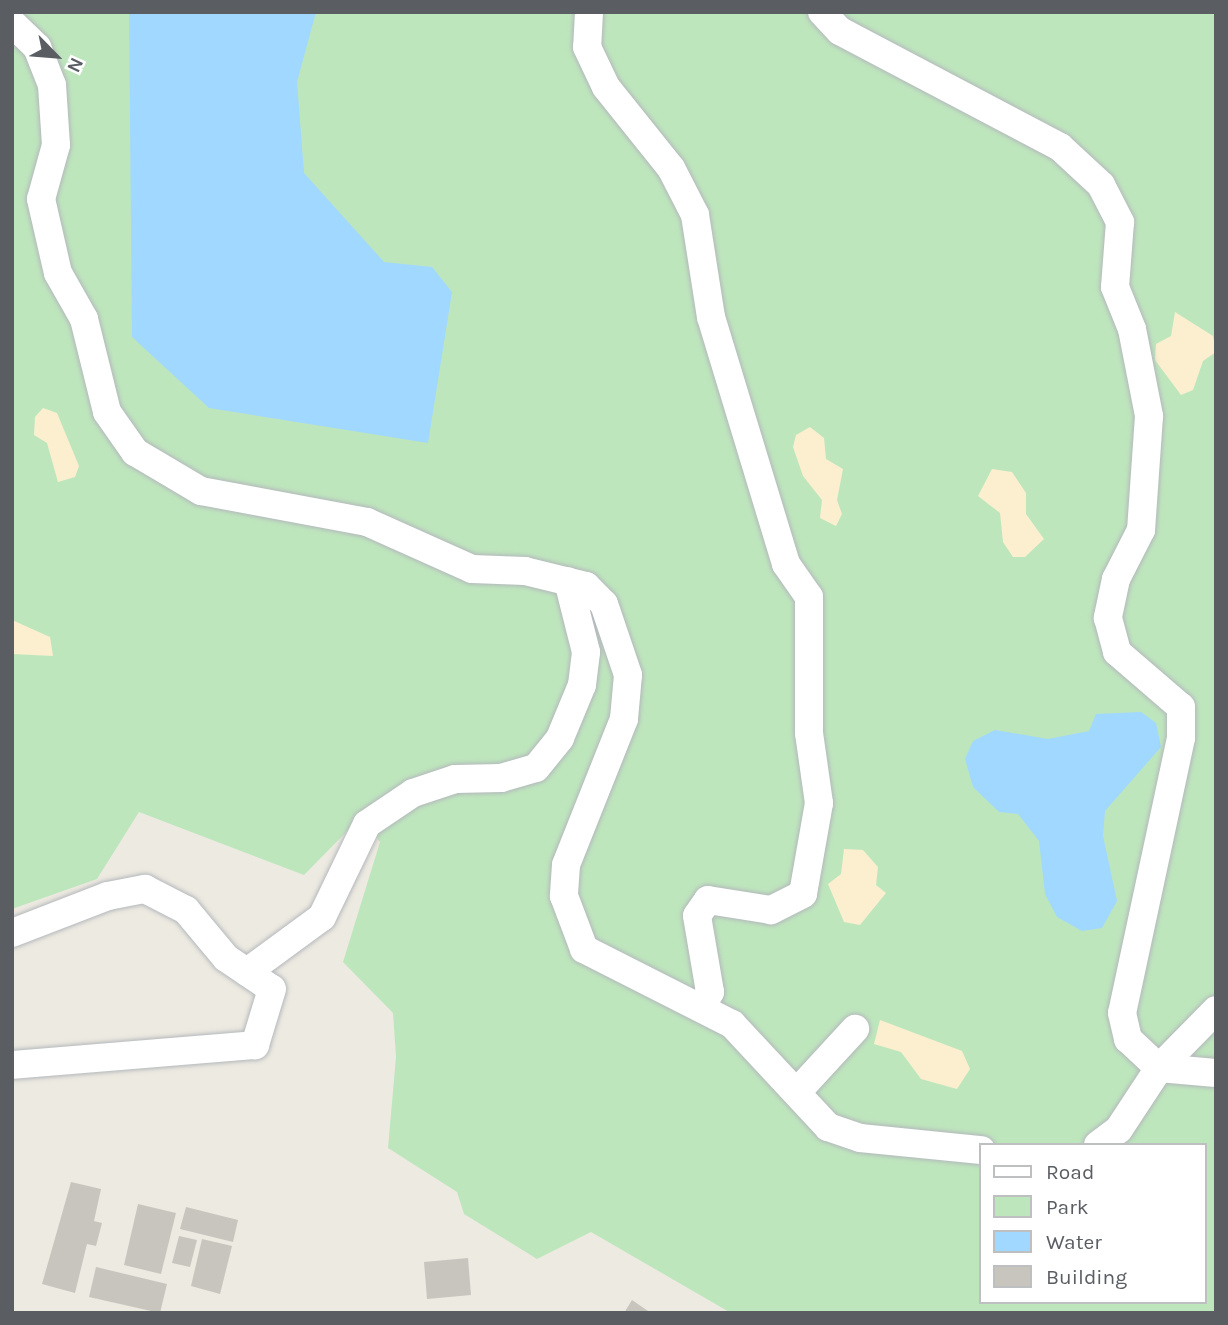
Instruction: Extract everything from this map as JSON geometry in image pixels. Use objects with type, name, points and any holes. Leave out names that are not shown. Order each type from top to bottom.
[{"type":"street","points":[[589,12],[587,47],[606,87],[671,168],[695,215],[710,317],[786,564],[809,597],[809,733],[819,803],[803,894],[771,910],[708,900],[696,916],[710,992],[701,1009]]},
{"type":"street","points":[[822,12],[841,31],[1060,147],[1101,185],[1120,222],[1115,287],[1132,329],[1149,416],[1141,530],[1116,579],[1108,618],[1117,652],[1181,707],[1181,738],[1122,1013],[1128,1039],[1159,1068],[1216,1073]]},
{"type":"street","points":[[12,23],[37,47],[52,85],[56,145],[41,199],[58,273],[84,318],[107,412],[135,453],[201,491],[368,522],[472,569],[568,581],[586,586],[604,604],[628,675],[624,719],[566,865],[564,896],[572,926],[583,949],[602,962],[732,1024],[828,1127],[860,1138],[979,1150]]},
{"type":"street","points":[[247,972],[321,917],[367,824],[413,793],[455,779],[501,778],[536,768],[560,738],[582,685],[586,652],[568,581]]},
{"type":"street","points":[[12,933],[108,896],[145,889],[186,910],[226,958],[272,989],[255,1045],[12,1065]]},
{"type":"street","points":[[1101,1143],[1119,1129],[1159,1068],[1216,1010]]},
{"type":"street","points":[[797,1092],[855,1029]]},
{"type":"green space","points":[[12,12],[1216,12],[1216,1313],[731,1313],[591,1232],[537,1259],[464,1214],[457,1192],[388,1148],[396,1057],[393,1013],[343,962],[380,842],[361,817],[304,875],[139,812],[97,879],[12,909]]},
{"type":"sand","points":[[1175,312],[1213,336],[1216,352],[1203,361],[1193,390],[1181,395],[1155,360],[1156,344],[1171,336]]},
{"type":"sand","points":[[43,408],[57,413],[79,466],[75,477],[58,482],[47,443],[34,435],[35,417]]},
{"type":"sand","points":[[810,427],[824,438],[826,459],[843,469],[837,500],[842,514],[836,526],[820,518],[822,500],[803,476],[793,447],[796,435]]},
{"type":"sand","points":[[992,469],[1012,472],[1026,493],[1026,514],[1044,539],[1025,557],[1013,557],[1003,542],[1000,513],[978,496]]},
{"type":"sand","points":[[12,620],[50,637],[53,656],[12,654]]},
{"type":"sand","points":[[844,849],[863,850],[878,867],[876,885],[886,893],[860,925],[844,922],[828,884],[841,874]]},
{"type":"sand","points":[[880,1020],[962,1051],[970,1069],[957,1089],[921,1079],[901,1052],[874,1044]]},
{"type":"water","points":[[129,12],[316,12],[297,82],[304,173],[384,262],[432,267],[452,292],[428,443],[209,408],[132,337]]},
{"type":"water","points":[[1141,712],[1156,723],[1161,747],[1105,811],[1103,836],[1117,901],[1102,928],[1082,931],[1057,917],[1045,894],[1039,841],[1018,814],[999,812],[973,787],[965,759],[973,741],[995,730],[1048,739],[1089,731],[1096,714]]},
{"type":"building","points":[[71,1182],[101,1189],[94,1221],[102,1223],[96,1246],[87,1244],[75,1293],[42,1284]]},
{"type":"building","points":[[138,1204],[176,1213],[161,1274],[124,1265]]},
{"type":"building","points":[[186,1207],[238,1220],[233,1242],[180,1229]]},
{"type":"building","points":[[179,1236],[197,1240],[190,1267],[172,1263]]},
{"type":"building","points":[[202,1239],[232,1246],[220,1294],[191,1286]]},
{"type":"building","points":[[468,1258],[471,1295],[427,1299],[424,1262]]},
{"type":"building","points":[[96,1267],[167,1284],[160,1313],[89,1297]]},
{"type":"building","points":[[632,1300],[651,1313],[624,1313]]}]
